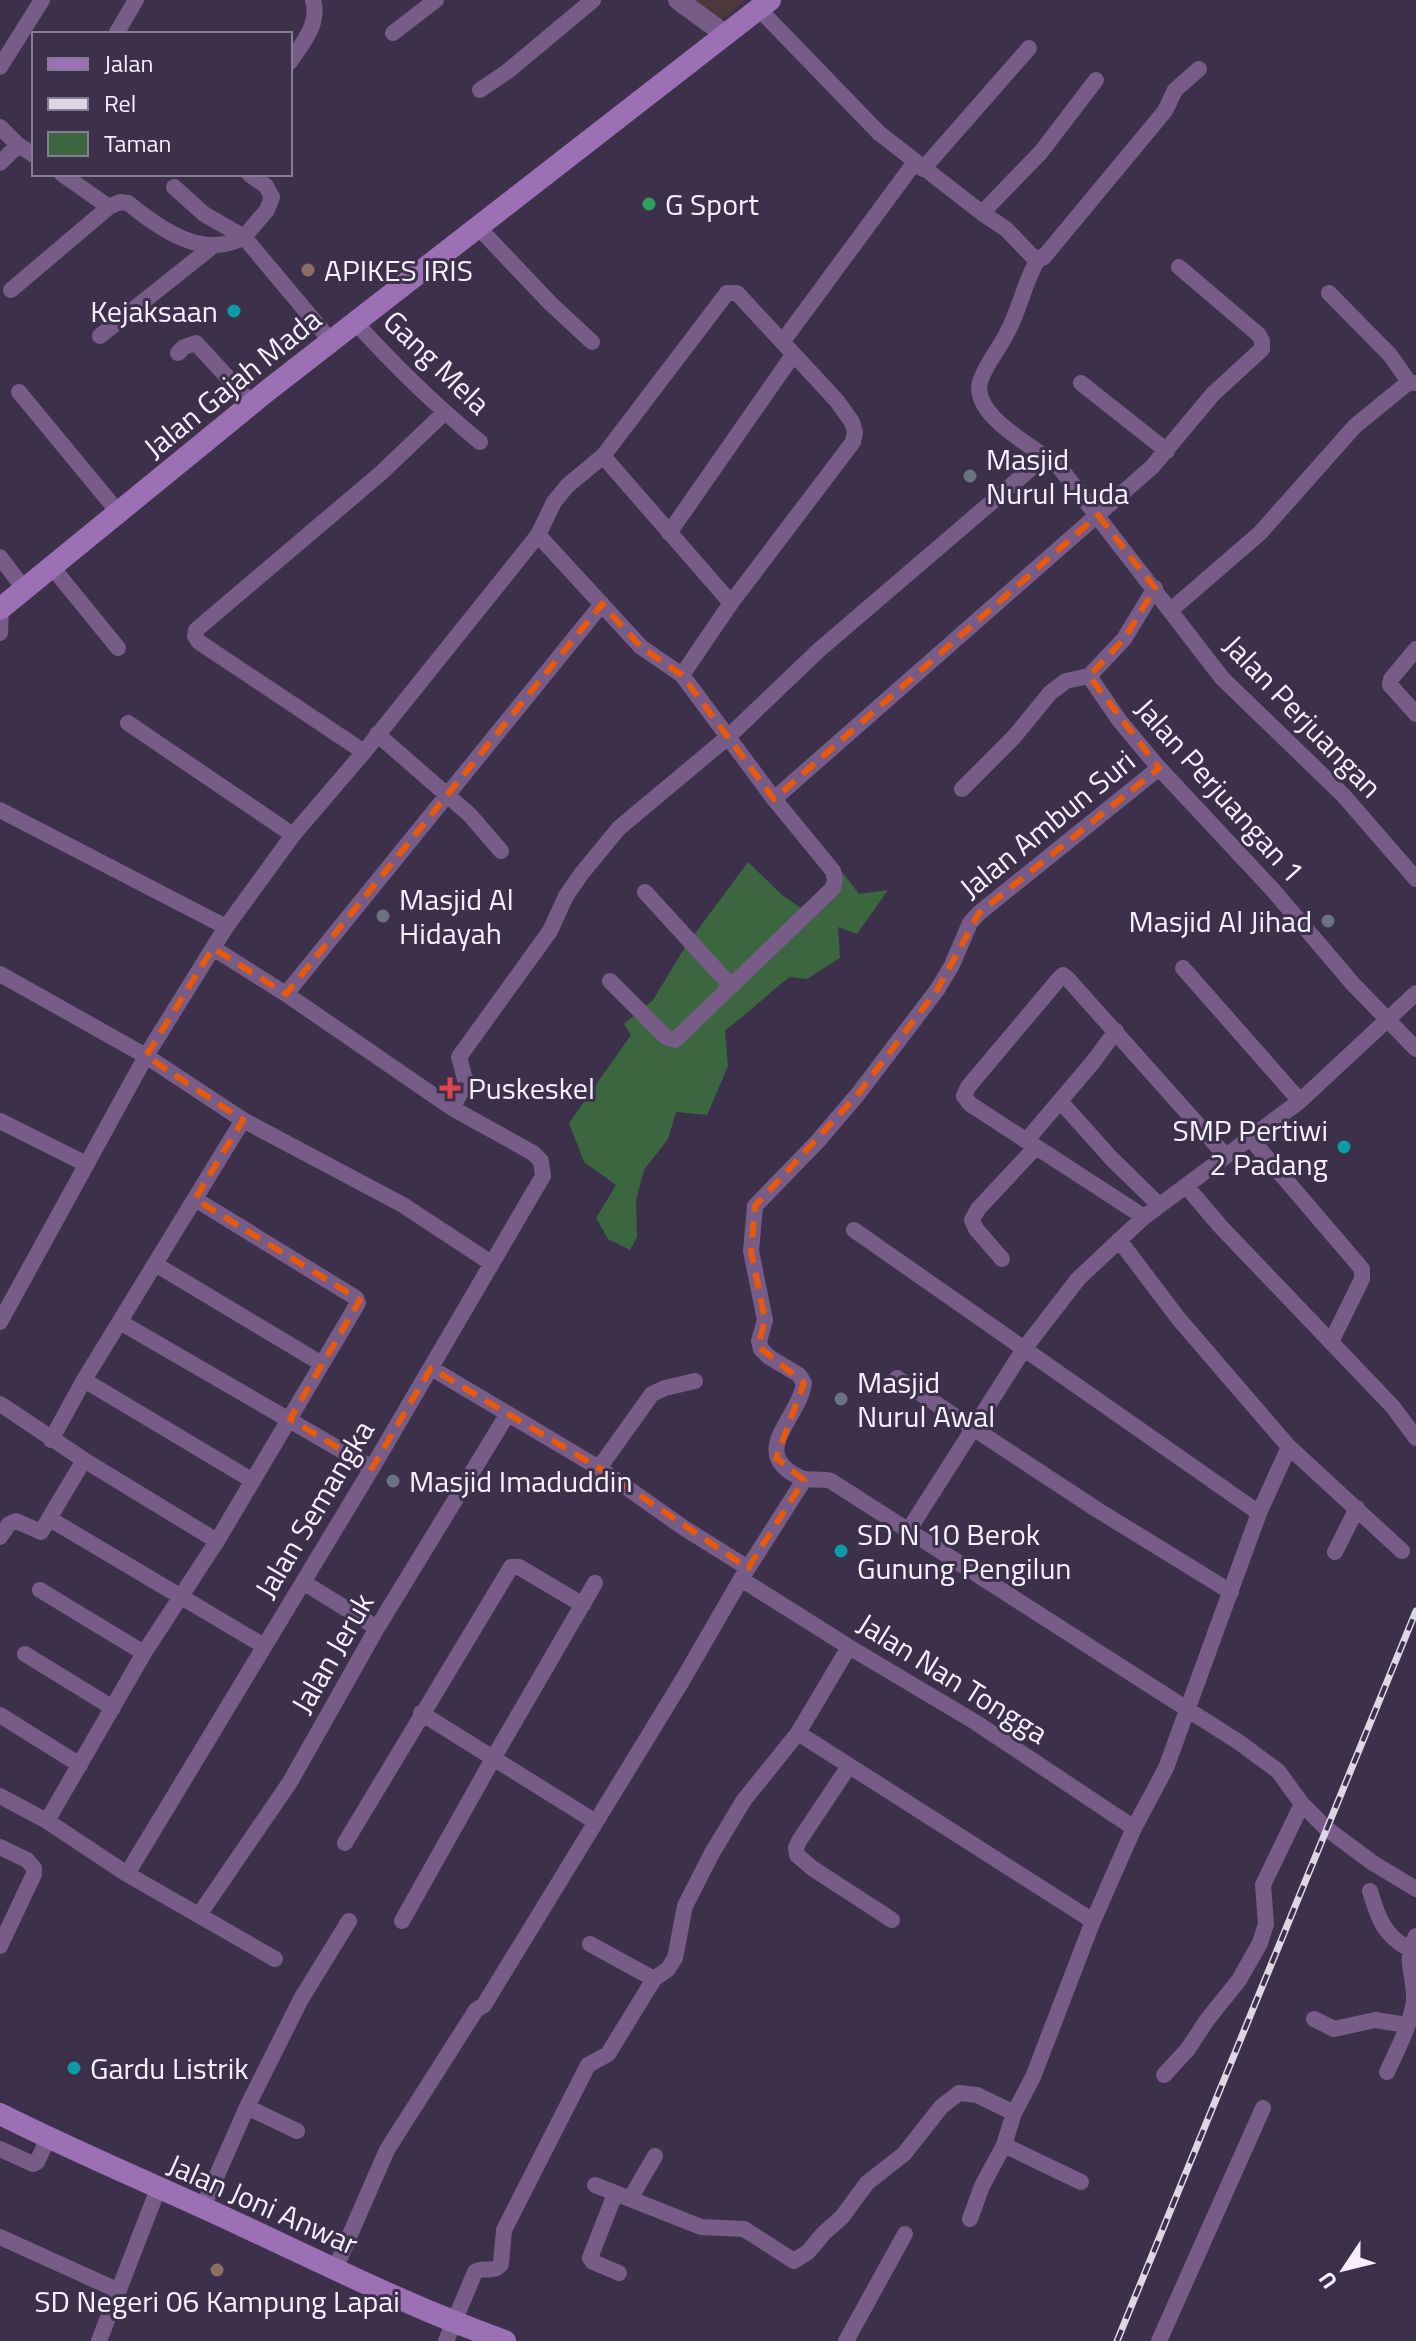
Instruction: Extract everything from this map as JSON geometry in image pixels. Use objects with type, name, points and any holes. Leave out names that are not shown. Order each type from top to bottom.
[{"type":"main road","name":"Jalan Gajah Mada","points":[[1,609],[251,403],[765,4]]},
{"type":"main road","name":"Jalan Joni Anwar","points":[[0,2114],[335,2269],[449,2332],[505,2341]]},
{"type":"street","points":[[0,67],[42,0]]},
{"type":"street","points":[[117,32],[136,0]]},
{"type":"street","points":[[292,59],[315,21],[313,0]]},
{"type":"street","points":[[393,33],[436,0]]},
{"type":"street","points":[[480,90],[508,71],[593,0]]},
{"type":"street","points":[[678,0],[726,35]]},
{"type":"street","points":[[765,4],[879,133],[1006,229],[1038,259],[1047,255],[1165,111],[1175,90],[1199,69]]},
{"type":"street","points":[[669,533],[788,348],[919,165],[1029,48]]},
{"type":"street","points":[[982,213],[1041,152],[1096,80]]},
{"type":"street","points":[[0,127],[32,154]]},
{"type":"street","points":[[0,163],[18,145]]},
{"type":"street","points":[[65,176],[109,207]]},
{"type":"street","points":[[11,290],[109,207],[120,202],[128,203],[178,237],[213,246],[233,243],[244,237],[267,210],[272,197],[266,186],[252,176]]},
{"type":"street","points":[[174,187],[204,214],[244,237],[331,341]]},
{"type":"street","points":[[478,227],[592,342]]},
{"type":"street","points":[[100,336],[213,246]]},
{"type":"street","name":"Jalan Perjuangan","points":[[1038,259],[1028,276],[1008,331],[981,379],[979,393],[991,414],[1019,440],[1048,457],[1098,515],[1222,678],[1343,795],[1416,879]]},
{"type":"street","points":[[774,799],[1098,515],[1167,451],[1213,394],[1263,346],[1259,335],[1179,267]]},
{"type":"street","points":[[0,1322],[146,1056],[226,927],[293,835],[364,752],[538,535],[554,502],[567,486],[603,456],[727,293],[737,293],[837,401],[852,422],[855,432],[853,442],[731,603],[682,675]]},
{"type":"street","points":[[1171,610],[1260,533],[1355,426],[1413,382],[1329,293]]},
{"type":"street","name":"Gang Mela","points":[[355,322],[400,372],[480,442]]},
{"type":"street","points":[[178,353],[190,343],[196,343],[251,403]]},
{"type":"street","points":[[1081,383],[1167,451]]},
{"type":"street","points":[[19,392],[119,513]]},
{"type":"street","points":[[364,752],[199,642],[195,636],[196,630],[381,473],[444,413]]},
{"type":"street","points":[[603,456],[731,603]]},
{"type":"street","points":[[213,948],[452,1108],[466,1083],[459,1057],[550,931],[566,896],[582,873],[619,828],[728,737],[819,650],[1048,457]]},
{"type":"street","points":[[538,535],[641,647],[682,675],[774,799],[826,862],[835,880],[833,888],[679,1037],[671,1040],[610,981]]},
{"type":"street","points":[[0,557],[25,590]]},
{"type":"street","points":[[52,567],[118,648]]},
{"type":"street","points":[[962,789],[1014,737],[1050,693],[1066,681],[1089,676],[1124,639],[1146,608],[1155,588]]},
{"type":"street","points":[[286,994],[602,604]]},
{"type":"street","points":[[0,633],[1,609]]},
{"type":"street","points":[[1416,649],[1391,679],[1390,685],[1416,714]]},
{"type":"street","name":"Jalan Perjuangan 1","points":[[1089,676],[1119,720],[1159,768],[1416,1049]]},
{"type":"street","points":[[128,723],[293,835]]},
{"type":"street","points":[[377,734],[470,815],[501,851]]},
{"type":"street","name":"Jalan Ambun Suri","points":[[804,1480],[780,1465],[776,1458],[776,1445],[804,1383],[799,1375],[761,1349],[759,1341],[765,1320],[751,1251],[755,1206],[818,1141],[928,1002],[952,965],[970,923],[979,913],[1159,768]]},
{"type":"street","points":[[0,810],[226,927]]},
{"type":"street","points":[[645,892],[731,986]]},
{"type":"street","points":[[1183,968],[1300,1101]]},
{"type":"street","points":[[0,974],[146,1056],[243,1120],[403,1205],[491,1263]]},
{"type":"street","points":[[1144,1217],[970,1104],[964,1096],[968,1087],[1063,975],[1225,1155]]},
{"type":"street","points":[[908,1531],[1024,1349],[1078,1279],[1144,1217],[1300,1101],[1416,993]]},
{"type":"street","points":[[1002,1259],[972,1220],[1116,1031]]},
{"type":"street","points":[[1060,1101],[1159,1205]]},
{"type":"street","name":"Jalan Semangka","points":[[127,1874],[372,1468],[543,1176],[544,1169],[533,1153],[452,1108]]},
{"type":"street","points":[[51,1440],[84,1380],[243,1120]]},
{"type":"street","points":[[0,1121],[86,1164]]},
{"type":"street","points":[[1250,1138],[1362,1269],[1362,1279],[1331,1342]]},
{"type":"street","points":[[1186,1186],[1221,1227],[1393,1407],[1416,1438]]},
{"type":"street","points":[[47,1821],[144,1653],[217,1541],[358,1303],[356,1298],[195,1199]]},
{"type":"street","points":[[854,1230],[1259,1513]]},
{"type":"street","points":[[1119,1240],[1178,1318],[1289,1447],[1402,1551]]},
{"type":"street","points":[[155,1264],[322,1364]]},
{"type":"street","points":[[120,1322],[372,1468]]},
{"type":"street","name":"Jalan Nan Tongga","points":[[431,1368],[599,1468],[849,1647],[975,1722],[1134,1828]]},
{"type":"street","points":[[897,1378],[1231,1592]]},
{"type":"street","points":[[84,1380],[253,1481]]},
{"type":"street","points":[[599,1468],[652,1394],[695,1381]]},
{"type":"street","points":[[0,1404],[51,1440],[217,1541]]},
{"type":"street","name":"Jalan Jeruk","points":[[199,1915],[290,1782],[377,1628],[507,1415]]},
{"type":"street","points":[[970,2219],[982,2186],[1004,2145],[1014,2113],[1033,2077],[1093,1921],[1134,1828],[1166,1768],[1259,1513],[1289,1447]]},
{"type":"street","points":[[0,1537],[16,1521],[41,1532],[84,1460]]},
{"type":"street","points":[[335,2269],[387,2150],[476,2010],[484,2005],[682,1681],[744,1573],[804,1480],[821,1478],[831,1481],[1187,1707],[1278,1771],[1317,1820],[1351,1847],[1416,1889]]},
{"type":"street","points":[[1335,1552],[1357,1508]]},
{"type":"street","points":[[50,1519],[264,1646]]},
{"type":"street","points":[[345,1843],[511,1567],[519,1567],[583,1605]]},
{"type":"street","points":[[303,1582],[377,1628]]},
{"type":"street","points":[[402,1921],[595,1583]]},
{"type":"street","points":[[40,1590],[144,1653]]},
{"type":"street","points":[[449,2332],[475,2272],[479,2269],[493,2270],[501,2264],[504,2230],[588,2065],[608,2054],[654,1979],[668,1969],[675,1958],[685,1906],[735,1813],[798,1733],[849,1647]]},
{"type":"street","points":[[25,1654],[113,1708]]},
{"type":"street","points":[[421,1713],[594,1821]]},
{"type":"street","points":[[0,1715],[80,1765]]},
{"type":"street","points":[[798,1733],[1093,1921]]},
{"type":"street","points":[[849,1766],[799,1841],[797,1855],[892,1920]]},
{"type":"street","points":[[0,1796],[47,1821],[127,1874],[275,1959]]},
{"type":"street","points":[[1164,2075],[1188,2049],[1239,1980],[1260,1943],[1266,1924],[1263,1885],[1302,1804]]},
{"type":"street","points":[[0,1847],[27,1860],[34,1868],[34,1874],[0,1946]]},
{"type":"street","points":[[1370,1891],[1375,1913],[1384,1929],[1412,1942],[1414,2001],[1387,2072]]},
{"type":"street","points":[[203,2207],[247,2107],[301,1999],[349,1921]]},
{"type":"street","points":[[590,1944],[654,1979]]},
{"type":"street","points":[[1314,2019],[1334,2029],[1375,2020],[1407,2025]]},
{"type":"street","points":[[595,2185],[701,2227],[744,2229],[794,2261],[808,2252],[842,2217],[867,2183],[904,2154],[941,2107],[959,2093],[977,2095],[1014,2113]]},
{"type":"street","points":[[247,2107],[297,2131]]},
{"type":"street","points":[[1159,2341],[1263,2108]]},
{"type":"street","points":[[0,2149],[33,2164],[37,2162],[48,2138]]},
{"type":"street","points":[[1004,2145],[1081,2182]]},
{"type":"street","points":[[619,2273],[590,2258],[622,2196],[655,2156]]},
{"type":"street","points":[[99,2341],[158,2189]]},
{"type":"street","points":[[846,2341],[905,2234]]},
{"type":"street","points":[[0,2257],[4,2239],[117,2290]]},
{"type":"highlighted area","points":[[1098,515],[1155,588],[1124,639],[1089,676],[1159,768],[979,913],[937,990],[858,1094],[755,1206],[751,1251],[765,1320],[758,1346],[804,1383],[776,1458],[804,1480],[748,1568],[599,1468],[431,1368],[372,1468],[290,1419],[360,1300],[195,1199],[243,1120],[146,1056],[213,948],[286,994],[602,604],[641,647],[682,675],[774,799]]},
{"type":"shaded area","points":[[690,0],[745,0],[721,20]]},
{"type":"green space","points":[[748,862],[782,895],[801,908],[824,889],[839,868],[859,894],[888,890],[857,934],[838,927],[840,958],[807,979],[790,977],[725,1030],[728,1066],[707,1115],[676,1112],[668,1139],[644,1170],[636,1200],[637,1237],[630,1250],[608,1239],[596,1218],[616,1185],[584,1162],[569,1123],[631,1035],[624,1024],[653,1000],[685,947]]},
{"type":"railway","points":[[1117,2341],[1416,1611]]},
{"type":"place","name":"G Sport","points":[[649,204]]},
{"type":"place","name":"APIKES IRIS","points":[[308,270]]},
{"type":"place","name":"Kejaksaan","points":[[234,311]]},
{"type":"place","name":"Masjid Nurul Huda","points":[[970,476]]},
{"type":"place","name":"Masjid Al Hidayah","points":[[383,916]]},
{"type":"place","name":"Masjid Al Jihad","points":[[1328,921]]},
{"type":"place","name":"Puskeskel","points":[[450,1088]]},
{"type":"place","name":"SMP Pertiwi 2 Padang","points":[[1344,1147]]},
{"type":"place","name":"Masjid Nurul Awal","points":[[841,1399]]},
{"type":"place","name":"Masjid Imaduddin","points":[[393,1481]]},
{"type":"place","name":"SD N 10 Berok Gunung Pengilun","points":[[841,1551]]},
{"type":"place","name":"Gardu Listrik","points":[[74,2068]]},
{"type":"place","name":"SD Negeri 06 Kampung Lapai","points":[[217,2270]]}]
